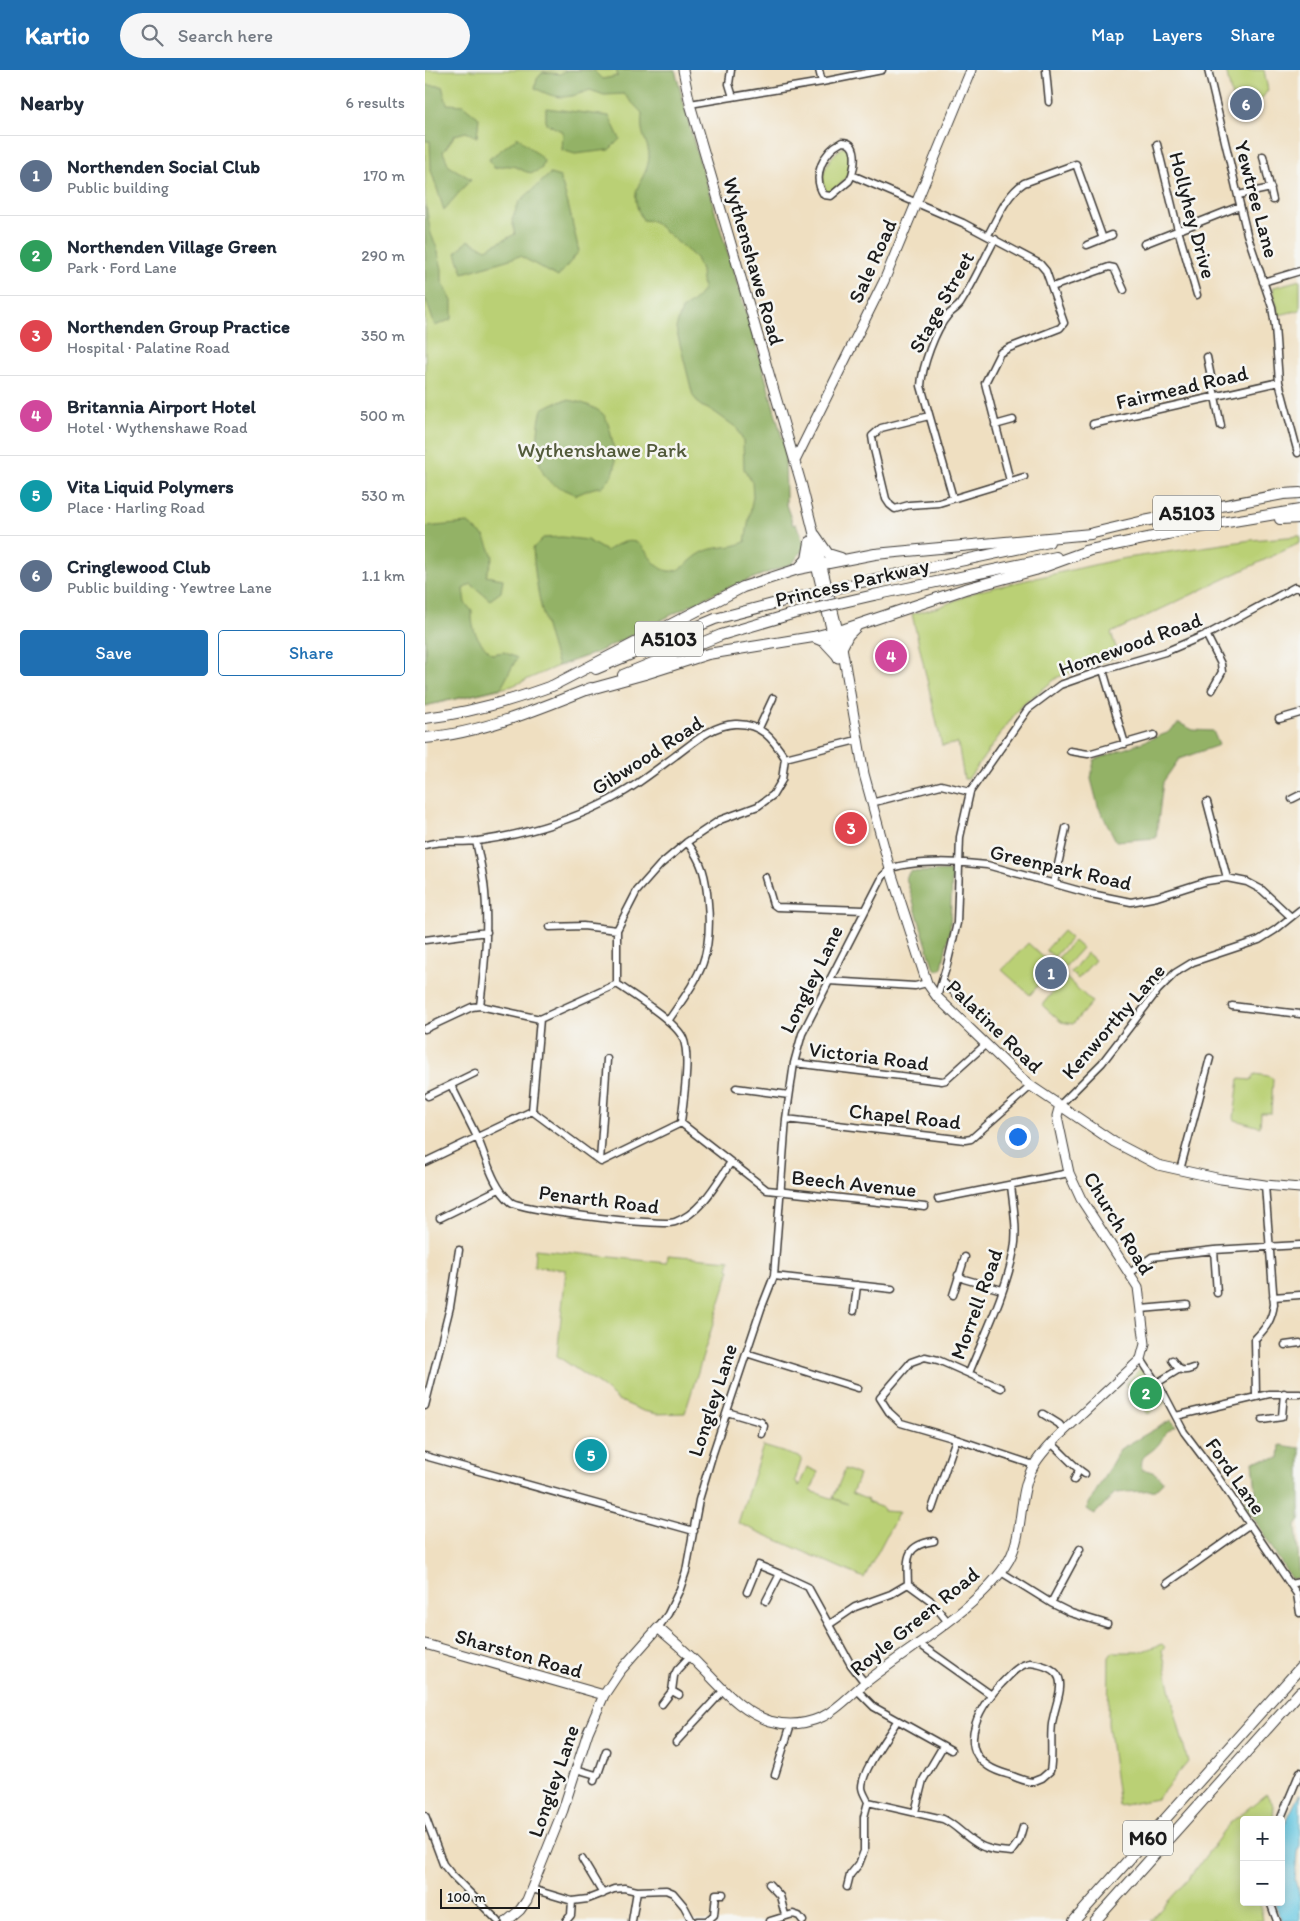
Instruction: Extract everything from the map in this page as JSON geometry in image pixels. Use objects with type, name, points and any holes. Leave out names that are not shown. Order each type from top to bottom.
[{"type":"highway","name":"Princess Parkway","points":[[425,718],[482,708],[553,686],[715,619],[788,600],[1144,521],[1300,491]]},
{"type":"highway","name":"Princess Parkway","points":[[425,738],[489,726],[587,690],[721,635],[792,614],[873,595],[1221,523],[1300,510]]},
{"type":"highway","points":[[1221,523],[1300,518]]},
{"type":"highway","points":[[553,686],[743,587],[798,569],[875,554],[1091,534]]},
{"type":"highway","points":[[798,569],[807,559],[813,539],[831,555],[845,559]]},
{"type":"highway","points":[[587,690],[716,652],[813,637],[859,625],[965,589],[1035,570],[1090,550]]},
{"type":"highway","points":[[813,637],[840,652],[848,635],[859,625]]},
{"type":"highway","name":"M60","points":[[1074,1921],[1300,1668]]},
{"type":"highway","name":"M60","points":[[1095,1921],[1300,1692]]},
{"type":"main road","name":"Wythenshawe Road","points":[[683,70],[689,104],[795,460],[804,505],[847,681]]},
{"type":"main road","name":"Sale Road","points":[[795,460],[884,281],[971,70]]},
{"type":"main road","name":"Palatine Road","points":[[847,681],[857,740],[871,803],[927,983],[937,997],[1031,1086],[1124,1148],[1159,1165],[1180,1170],[1265,1186],[1300,1188]]},
{"type":"main road","name":"Church Road","points":[[1060,1106],[1057,1116],[1069,1173],[1081,1199],[1138,1287],[1145,1344],[1141,1359]]},
{"type":"main road","name":"Royle Green Road","points":[[658,1628],[690,1656],[723,1691],[749,1712],[771,1721],[791,1724],[801,1723],[822,1716],[947,1622],[987,1588],[1010,1558],[1015,1541],[1024,1489],[1034,1465],[1064,1430],[1141,1359]]},
{"type":"main road","name":"Longley Lane","points":[[507,1921],[520,1910],[527,1900],[563,1810],[588,1732],[604,1696],[620,1671],[658,1628]]},
{"type":"main road","name":"Sharston Road","points":[[425,1644],[604,1696]]},
{"type":"street","points":[[731,70],[729,84],[733,97]]},
{"type":"street","points":[[819,70],[821,82]]},
{"type":"street","points":[[689,104],[882,70]]},
{"type":"street","points":[[1046,70],[1049,102]]},
{"type":"street","name":"Yewtree Lane","points":[[1208,70],[1247,234],[1272,307],[1279,382],[1298,453]]},
{"type":"street","points":[[842,142],[849,143],[853,148],[855,163],[852,175],[849,181],[831,196],[824,195],[822,192],[819,183],[822,164],[826,154],[834,146],[842,142]]},
{"type":"street","name":"Hollyhey Drive","points":[[1157,144],[1178,230],[1197,295]]},
{"type":"street","points":[[1263,156],[1273,200]]},
{"type":"street","points":[[988,235],[1007,200],[1016,188],[1024,183],[1076,164],[1103,239]]},
{"type":"street","points":[[852,175],[916,204],[963,222],[1040,264],[1046,271],[1064,323],[1060,328],[1000,353],[985,383],[1010,481]]},
{"type":"street","points":[[1238,195],[1271,188]]},
{"type":"street","points":[[1143,244],[1240,206]]},
{"type":"street","points":[[1087,245],[1112,235]]},
{"type":"street","name":"Stage Street","points":[[953,498],[921,386],[921,374],[931,348],[948,315],[958,306],[995,239]]},
{"type":"street","points":[[1052,287],[1109,267],[1113,268],[1118,275],[1124,290]]},
{"type":"street","points":[[1263,282],[1300,271]]},
{"type":"street","points":[[1207,357],[1221,426]]},
{"type":"street","name":"Fairmead Road","points":[[1093,424],[1279,382]]},
{"type":"street","points":[[929,416],[881,428],[872,436],[886,498],[895,509],[909,505],[939,503],[1024,477]]},
{"type":"street","points":[[995,425],[1013,420]]},
{"type":"street","name":"Homewood Road","points":[[937,997],[957,924],[960,837],[970,792],[1028,710],[1060,685],[1165,652],[1206,634],[1295,587],[1300,589]]},
{"type":"street","points":[[1206,634],[1221,664],[1222,672],[1212,690]]},
{"type":"street","points":[[1103,670],[1125,744]]},
{"type":"street","points":[[617,984],[617,930],[637,890],[660,865],[687,842],[720,820],[758,806],[773,794],[782,780],[785,758],[774,740],[759,728],[773,698]]},
{"type":"street","points":[[1279,719],[1300,713]]},
{"type":"street","name":"Gibwood Road","points":[[425,845],[476,841],[556,823],[600,806],[629,789],[702,737],[722,727],[746,724],[759,728]]},
{"type":"street","points":[[1070,751],[1088,754],[1154,735]]},
{"type":"street","points":[[785,758],[857,740]]},
{"type":"street","points":[[871,803],[941,785],[970,792]]},
{"type":"street","points":[[1292,799],[1300,795]]},
{"type":"street","points":[[1207,802],[1227,878]]},
{"type":"street","points":[[1054,883],[1066,828]]},
{"type":"street","points":[[476,841],[484,883],[487,932],[485,971],[480,1006]]},
{"type":"street","points":[[668,1021],[699,974],[709,936],[705,876],[696,854],[687,842]]},
{"type":"street","name":"Greenpark Road","points":[[891,869],[929,863],[987,865],[1091,894],[1131,902],[1157,897],[1207,881],[1227,878],[1247,882],[1262,890],[1291,917]]},
{"type":"street","name":"Longley Lane","points":[[658,1628],[668,1614],[680,1589],[694,1531],[699,1500],[746,1353],[774,1276],[786,1119],[794,1062],[802,1034],[864,910],[883,876],[891,869]]},
{"type":"street","points":[[765,877],[773,904],[777,907],[864,910]]},
{"type":"street","name":"Kenworthy Lane","points":[[1060,1106],[1102,1063],[1158,990],[1175,973],[1193,962],[1259,940],[1300,910]]},
{"type":"street","points":[[550,927],[583,926],[617,930]]},
{"type":"street","points":[[425,940],[487,932]]},
{"type":"street","points":[[828,981],[915,986],[927,983]]},
{"type":"street","points":[[942,981],[972,1009]]},
{"type":"street","points":[[589,1158],[601,1162],[681,1123],[687,1055],[683,1037],[668,1021],[617,984]]},
{"type":"street","points":[[425,1029],[472,1007],[480,1006],[540,1019],[617,984]]},
{"type":"street","points":[[1232,1006],[1300,1014]]},
{"type":"street","points":[[532,1111],[540,1019]]},
{"type":"street","name":"Victoria Road","points":[[794,1062],[942,1081],[947,1080],[986,1044]]},
{"type":"street","points":[[1180,1170],[1209,1058]]},
{"type":"street","points":[[601,1162],[607,1059]]},
{"type":"street","points":[[428,1096],[475,1073]]},
{"type":"street","name":"Penarth Road","points":[[451,1085],[477,1137],[499,1189],[515,1205],[604,1219],[673,1224],[689,1216],[705,1199],[731,1162]]},
{"type":"street","name":"Chapel Road","points":[[786,1119],[965,1140],[971,1139],[1031,1086]]},
{"type":"street","points":[[736,1088],[789,1095]]},
{"type":"street","points":[[425,1162],[532,1111]]},
{"type":"street","points":[[532,1111],[601,1162]]},
{"type":"street","name":"Beech Avenue","points":[[681,1123],[767,1190],[925,1207]]},
{"type":"street","points":[[938,1200],[1069,1173]]},
{"type":"street","name":"Morrell Road","points":[[969,1373],[1002,1290],[1014,1250],[1015,1218],[1011,1185]]},
{"type":"street","points":[[1256,1396],[1255,1339],[1267,1328],[1272,1314],[1273,1297],[1265,1186]]},
{"type":"street","points":[[440,1218],[499,1189]]},
{"type":"street","points":[[1130,1273],[1152,1257],[1214,1250],[1300,1245]]},
{"type":"street","points":[[425,1406],[427,1389],[450,1307],[459,1250]]},
{"type":"street","points":[[1214,1250],[1217,1294]]},
{"type":"street","points":[[953,1295],[965,1256]]},
{"type":"street","points":[[958,1275],[963,1280],[1002,1290]]},
{"type":"street","points":[[774,1276],[892,1289]]},
{"type":"street","points":[[853,1311],[857,1285]]},
{"type":"street","points":[[1273,1297],[1300,1296]]},
{"type":"street","points":[[1141,1309],[1187,1305]]},
{"type":"street","points":[[1285,1345],[1300,1343]]},
{"type":"street","points":[[746,1353],[858,1388]]},
{"type":"street","name":"Morrell Road","points":[[956,1439],[901,1423],[889,1412],[880,1398],[911,1362],[925,1358],[938,1360],[1001,1388]]},
{"type":"street","name":"Ford Lane","points":[[1141,1359],[1185,1432],[1297,1594],[1300,1613]]},
{"type":"street","points":[[1172,1360],[1179,1370]]},
{"type":"street","points":[[1157,1383],[1179,1370],[1183,1371],[1193,1368]]},
{"type":"street","points":[[1261,1420],[1282,1417],[1284,1392]]},
{"type":"street","points":[[1176,1416],[1256,1396],[1284,1392],[1300,1394]]},
{"type":"street","points":[[727,1412],[761,1422],[764,1426],[763,1434]]},
{"type":"street","points":[[1043,1414],[1059,1424],[1064,1430]]},
{"type":"street","points":[[932,1509],[956,1439],[1034,1465]]},
{"type":"street","points":[[1052,1444],[1082,1472],[1074,1480]]},
{"type":"street","points":[[425,1456],[694,1531]]},
{"type":"street","points":[[1167,1583],[1250,1524]]},
{"type":"street","points":[[922,1534],[924,1543]]},
{"type":"street","points":[[908,1584],[907,1568],[909,1554],[919,1543],[934,1541]]},
{"type":"street","points":[[1051,1603],[1080,1549]]},
{"type":"street","points":[[747,1592],[758,1565],[808,1587],[851,1665],[865,1683]]},
{"type":"street","points":[[1001,1572],[1071,1613],[1107,1624]]},
{"type":"street","points":[[766,1601],[780,1574]]},
{"type":"street","points":[[1290,1584],[1300,1582]]},
{"type":"street","points":[[908,1584],[930,1600],[947,1622]]},
{"type":"street","points":[[830,1624],[855,1607],[891,1594],[908,1584]]},
{"type":"street","points":[[917,1643],[990,1694]]},
{"type":"street","points":[[662,1704],[672,1691],[673,1676],[690,1656]]},
{"type":"street","points":[[1024,1664],[1037,1664],[1048,1668],[1059,1677],[1061,1687],[1053,1718],[1050,1770],[1042,1778],[1032,1782],[1026,1781],[989,1767],[980,1758],[974,1746],[973,1730],[990,1694],[1017,1668],[1024,1664]]},
{"type":"street","points":[[857,1690],[874,1707],[951,1750]]},
{"type":"street","points":[[672,1691],[679,1695]]},
{"type":"street","points":[[676,1742],[723,1691]]},
{"type":"street","points":[[847,1887],[850,1875],[859,1864],[864,1851],[864,1817],[868,1802],[863,1792],[864,1779],[874,1758],[897,1721]]},
{"type":"street","points":[[775,1775],[791,1724]]},
{"type":"street","points":[[915,1812],[923,1780],[943,1746]]},
{"type":"street","points":[[576,1769],[595,1778],[599,1774],[606,1751]]},
{"type":"street","points":[[1281,1816],[1300,1772]]},
{"type":"street","points":[[868,1802],[915,1812],[948,1822],[976,1844],[1002,1851],[1011,1852],[1019,1841],[1023,1827]]},
{"type":"street","points":[[425,1816],[443,1864],[498,1921]]},
{"type":"street","points":[[582,1859],[603,1894]]},
{"type":"street","points":[[769,1884],[780,1896],[785,1915]]},
{"type":"street","points":[[531,1889],[572,1901],[588,1899],[619,1888],[637,1891],[658,1889],[673,1893],[693,1921]]},
{"type":"street","points":[[632,1921],[637,1891]]},
{"type":"street","points":[[698,1921],[708,1921],[713,1914],[716,1894],[723,1894]]},
{"type":"street","points":[[566,1921],[571,1915],[572,1901]]},
{"type":"street","points":[[1271,1906],[1277,1921]]},
{"type":"street","points":[[770,1921],[793,1914],[799,1916],[803,1921]]},
{"type":"green space","name":"Wythenshawe Park","points":[[425,70],[675,70],[694,143],[759,355],[785,448],[786,505],[793,525],[796,524],[793,563],[719,591],[598,652],[558,666],[512,686],[425,706]]},
{"type":"green space","points":[[568,70],[593,70],[602,79],[618,76],[616,70],[675,70],[694,143],[759,355],[785,448],[786,505],[793,525],[796,524],[805,546],[793,563],[719,591],[598,652],[558,666],[541,608],[534,563],[533,548],[543,538],[562,537],[587,540],[606,551],[630,541],[637,543],[643,548],[659,567],[672,571],[710,549],[733,546],[745,542],[753,496],[752,482],[744,469],[743,441],[737,428],[713,411],[701,406],[693,396],[676,328],[682,309],[693,302],[703,290],[701,271],[696,258],[653,221],[643,220],[638,209],[636,192],[648,165],[649,156],[642,129],[642,113],[624,94],[604,95],[590,90],[562,97],[549,95],[535,88],[537,79],[543,72],[560,74]]},
{"type":"green space","points":[[1226,70],[1264,70],[1268,90],[1260,101],[1234,107]]},
{"type":"green space","points":[[425,85],[442,86],[447,104],[463,105],[479,118],[477,137],[466,132],[455,135],[443,152],[449,166],[471,179],[444,210],[431,170],[430,141],[425,141]]},
{"type":"green space","points":[[546,108],[609,116],[620,139],[609,150],[575,154],[562,150],[563,132],[546,123]]},
{"type":"green space","points":[[518,137],[544,160],[542,168],[529,172],[511,166],[494,168],[489,159]]},
{"type":"green space","points":[[844,147],[848,148],[853,161],[849,173],[831,193],[827,192],[823,180],[826,167],[834,155]]},
{"type":"green space","points":[[550,174],[560,177],[579,251],[558,277],[520,256],[463,273],[456,253],[468,240],[486,249],[515,234],[512,220],[519,202]]},
{"type":"green space","points":[[425,200],[431,234],[437,248],[442,269],[442,281],[452,301],[452,319],[435,326],[425,297]]},
{"type":"green space","points":[[1300,280],[1300,310],[1279,315],[1273,291],[1274,287]]},
{"type":"green space","points":[[567,400],[586,404],[603,414],[610,431],[615,456],[614,470],[602,487],[576,495],[549,481],[540,466],[538,457],[538,436],[542,409],[554,403]]},
{"type":"green space","points":[[468,523],[485,537],[493,557],[486,576],[503,579],[501,592],[490,600],[471,584],[463,589],[465,603],[472,611],[474,630],[479,640],[492,654],[504,652],[517,658],[501,688],[425,706],[425,527]]},
{"type":"green space","points":[[1300,536],[1300,543],[1111,633],[1119,656],[1058,677],[1020,707],[968,779],[964,779],[958,743],[942,746],[912,614],[939,607],[978,591],[1120,559],[1251,540]]},
{"type":"green space","points":[[1179,723],[1193,730],[1213,731],[1219,745],[1179,759],[1163,782],[1156,838],[1116,841],[1098,806],[1091,779],[1094,760],[1167,733]]},
{"type":"green space","points":[[910,871],[949,871],[952,875],[950,929],[942,968],[937,971],[933,966],[906,878]]},
{"type":"green space","points":[[1063,931],[1071,938],[1054,957],[1046,950]]},
{"type":"green space","points":[[1074,941],[1082,948],[1065,967],[1057,959]]},
{"type":"green space","points":[[1028,943],[1054,967],[1030,995],[1002,970]]},
{"type":"green space","points":[[1087,953],[1095,960],[1078,979],[1071,972]]},
{"type":"green space","points":[[1065,977],[1092,1002],[1073,1024],[1061,1022],[1042,1005]]},
{"type":"green space","points":[[1255,1074],[1268,1076],[1273,1079],[1271,1113],[1261,1113],[1260,1127],[1235,1120],[1234,1118],[1239,1079],[1251,1080]]},
{"type":"green space","points":[[535,1249],[667,1263],[668,1255],[730,1260],[728,1269],[730,1270],[685,1413],[657,1414],[643,1411],[618,1400],[557,1356],[566,1270],[534,1266]]},
{"type":"green space","points":[[1143,1366],[1165,1402],[1148,1414],[1125,1384]]},
{"type":"green space","points":[[1171,1420],[1176,1426],[1165,1434],[1158,1445],[1144,1457],[1142,1462],[1142,1470],[1154,1473],[1163,1482],[1155,1490],[1115,1493],[1095,1514],[1086,1509],[1120,1449]]},
{"type":"green space","points":[[1280,1445],[1300,1448],[1300,1520],[1296,1526],[1300,1578],[1291,1579],[1244,1502],[1256,1493],[1253,1461],[1279,1458]]},
{"type":"green space","points":[[763,1446],[802,1458],[795,1481],[799,1486],[807,1467],[818,1472],[811,1491],[848,1504],[833,1498],[845,1469],[859,1475],[852,1493],[868,1500],[867,1502],[883,1508],[883,1511],[899,1512],[864,1578],[738,1523]]},
{"type":"green space","points":[[1162,1644],[1165,1647],[1162,1650],[1188,1762],[1157,1799],[1119,1806],[1108,1723],[1109,1657],[1113,1652],[1140,1652]]},
{"type":"green space","points":[[1266,1794],[1274,1805],[1273,1816],[1240,1816],[1240,1906],[1261,1906],[1263,1921],[1150,1921],[1190,1877],[1230,1823]]},
{"type":"water","points":[[1300,1793],[1300,1845],[1297,1852],[1295,1880],[1300,1898],[1300,1921],[1283,1921],[1277,1912],[1276,1906],[1285,1906],[1285,1824]]},
{"type":"place","name":"Cringlewood Club","points":[[1246,104]]},
{"type":"place","name":"Britannia Airport Hotel","points":[[891,656]]},
{"type":"place","name":"Northenden Group Practice","points":[[851,828]]},
{"type":"place","name":"Northenden Social Club","points":[[1051,973]]},
{"type":"place","name":"Northenden Village Green","points":[[1146,1393]]},
{"type":"place","name":"Vita Liquid Polymers","points":[[591,1455]]}]
